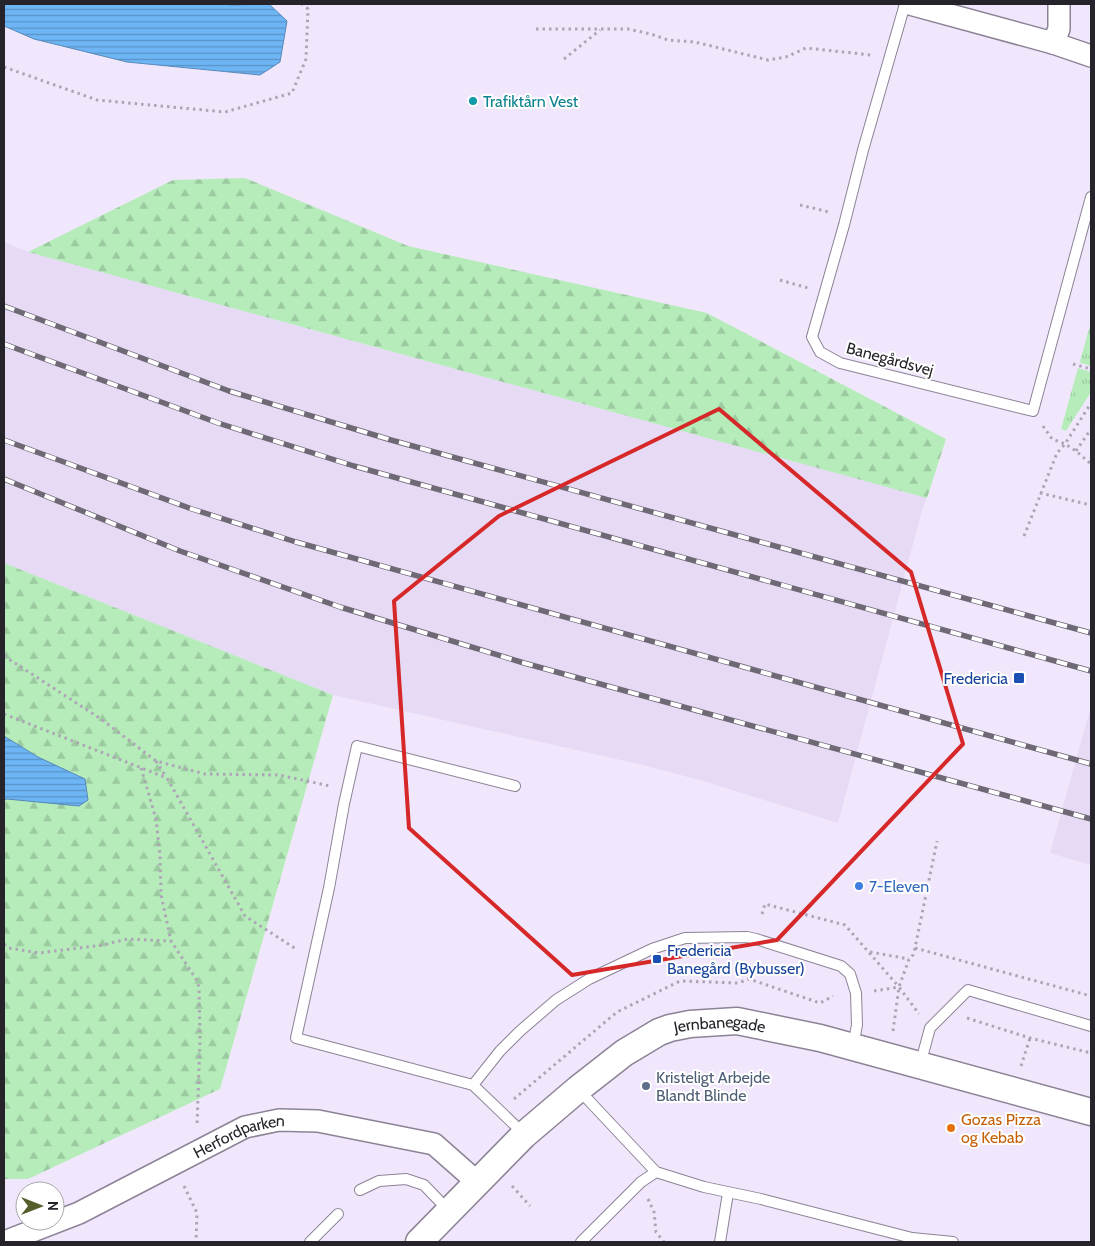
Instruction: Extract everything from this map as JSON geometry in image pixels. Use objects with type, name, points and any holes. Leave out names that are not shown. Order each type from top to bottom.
[{"type":"street","points":[[910,4],[1053,43],[1091,56]]},
{"type":"street","points":[[1053,43],[1059,29],[1059,4]]},
{"type":"street","name":"Jernbanegade","points":[[419,1242],[524,1135],[578,1089],[624,1053],[658,1032],[690,1024],[737,1021],[820,1038],[1091,1112]]},
{"type":"street","name":"Herfordparken","points":[[4,1242],[79,1213],[244,1127],[279,1120],[318,1121],[434,1144],[477,1182]]},
{"type":"lane","name":"Banegårdsvej","points":[[905,4],[812,337],[820,352],[840,363],[1033,411]]},
{"type":"lane","points":[[1033,411],[1091,197]]},
{"type":"lane","points":[[515,786],[357,746],[296,1038],[473,1085],[524,1135]]},
{"type":"lane","points":[[473,1085],[500,1051],[556,1000],[620,964],[652,949],[686,938],[747,937],[841,966],[850,974],[856,994],[857,1025],[852,1047]]},
{"type":"lane","points":[[920,1065],[930,1028],[968,990],[1091,1026]]},
{"type":"lane","points":[[578,1089],[656,1172],[704,1188],[761,1200],[912,1238],[953,1242]]},
{"type":"lane","points":[[581,1242],[641,1182],[656,1172]]},
{"type":"lane","points":[[360,1190],[378,1181],[406,1179],[424,1185],[449,1210]]},
{"type":"lane","points":[[720,1242],[728,1193]]},
{"type":"lane","points":[[310,1242],[338,1214]]},
{"type":"path","points":[[4,67],[97,100],[225,112],[292,93],[306,59],[308,8],[302,4]]},
{"type":"path","points":[[536,29],[628,29],[668,40],[695,42],[768,60],[786,57],[806,48],[890,55]]},
{"type":"path","points":[[564,59],[601,29]]},
{"type":"path","points":[[800,205],[846,217]]},
{"type":"path","points":[[780,280],[825,292]]},
{"type":"path","points":[[1073,364],[1091,369]]},
{"type":"path","points":[[1024,536],[1057,453],[1065,444],[1091,403]]},
{"type":"path","points":[[1033,411],[1052,439],[1076,451],[1091,464]]},
{"type":"path","points":[[1076,451],[1091,430]]},
{"type":"path","points":[[1040,493],[1091,505]]},
{"type":"path","points":[[4,656],[101,718],[156,761],[245,916],[313,957]]},
{"type":"path","points":[[4,714],[167,778]]},
{"type":"path","points":[[156,761],[205,774],[280,775],[348,790]]},
{"type":"path","points":[[141,768],[156,819],[160,855],[161,896],[171,941],[196,979],[198,988],[200,1039],[196,1152]]},
{"type":"path","points":[[892,1032],[899,987],[915,948],[937,841]]},
{"type":"path","points":[[762,914],[765,904],[845,925],[899,987],[930,1028]]},
{"type":"path","points":[[4,944],[9,948],[39,953],[103,945],[127,939],[171,941]]},
{"type":"path","points":[[915,948],[1091,996]]},
{"type":"path","points":[[869,952],[909,959]]},
{"type":"path","points":[[749,964],[749,979]]},
{"type":"path","points":[[874,991],[899,987]]},
{"type":"path","points":[[959,1016],[1091,1054]]},
{"type":"path","points":[[1021,1067],[1030,1038]]},
{"type":"path","points":[[172,1164],[197,1213],[196,1242]]},
{"type":"path","points":[[641,1182],[654,1212],[656,1232],[664,1242]]},
{"type":"highlighted area","points":[[719,409],[911,572],[963,744],[777,940],[572,975],[409,828],[394,601],[499,516]]},
{"type":"shaded area","points":[[4,242],[28,252],[927,498],[838,823],[703,781],[647,766],[333,695],[4,563]]},
{"type":"shaded area","points":[[1091,706],[1091,865],[1050,853]]},
{"type":"green space","points":[[245,178],[408,246],[707,313],[946,439],[927,498],[28,252],[173,180]]},
{"type":"green space","points":[[1091,322],[1091,366],[1080,361]]},
{"type":"green space","points":[[1078,368],[1091,372],[1091,392],[1066,431],[1061,429]]},
{"type":"green space","points":[[4,563],[333,695],[220,1089],[28,1179],[4,1179]]},
{"type":"water","points":[[4,4],[269,4],[287,21],[280,62],[260,75],[127,62],[34,39],[4,26]]},
{"type":"water","points":[[4,736],[38,757],[85,779],[88,800],[79,806],[4,800]]},
{"type":"railway","points":[[4,306],[229,391],[391,440],[1091,633]]},
{"type":"railway","points":[[4,344],[218,423],[354,466],[1091,671]]},
{"type":"railway","points":[[4,440],[192,509],[296,542],[1091,764]]},
{"type":"railway","points":[[4,479],[180,551],[340,607],[524,663],[1091,819]]},
{"type":"place","name":"Trafiktårn Vest","points":[[473,101]]},
{"type":"place","name":"Fredericia","points":[[1019,678]]},
{"type":"place","name":"7-Eleven","points":[[859,886]]},
{"type":"place","name":"Fredericia Banegård (Bybusser)","points":[[657,959]]},
{"type":"place","name":"Kristeligt Arbejde Blandt Blinde","points":[[646,1086]]},
{"type":"place","name":"Gozas Pizza og Kebab","points":[[951,1128]]}]
